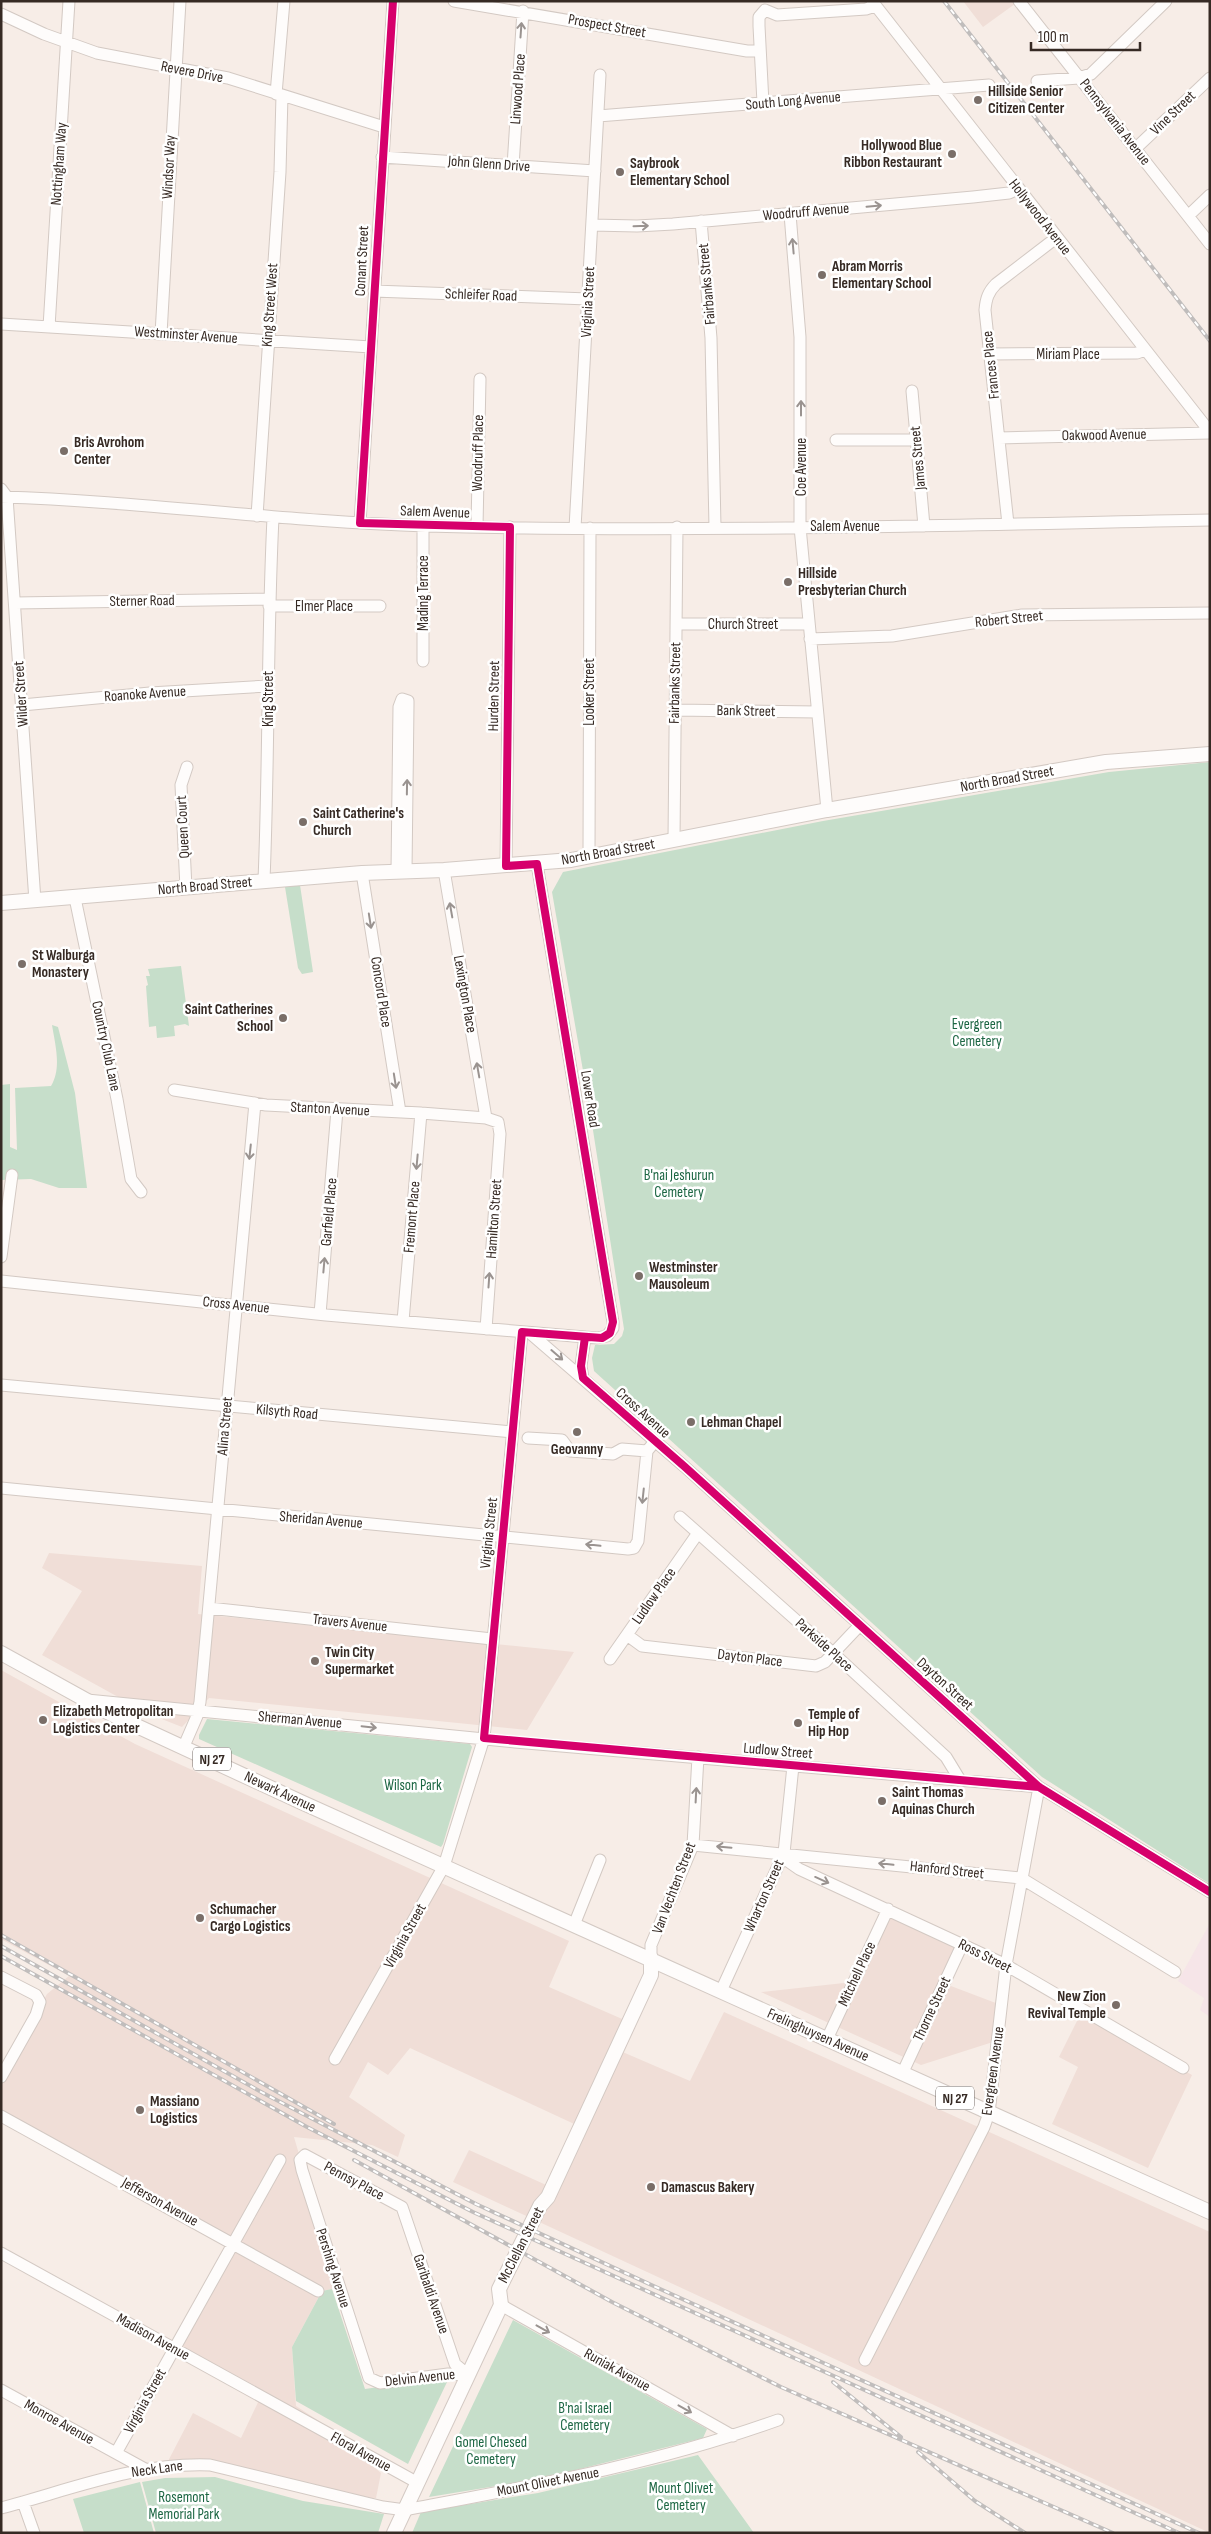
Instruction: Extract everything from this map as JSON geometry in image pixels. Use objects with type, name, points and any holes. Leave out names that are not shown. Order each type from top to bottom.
[{"type":"main road","name":"North Broad Street","points":[[1,903],[264,880],[537,864],[588,857],[827,810],[1106,762],[1210,754]]},
{"type":"main road","name":"Newark Avenue","points":[[1,1653],[113,1715],[184,1746],[426,1859]]},
{"type":"main road","name":"Frelinghuysen Avenue","points":[[426,1859],[651,1958],[989,2114],[1210,2212]]},
{"type":"main road","name":"McClellan Street","points":[[394,2533],[501,2305],[499,2289],[540,2206],[548,2198],[651,1975],[651,1958]]},
{"type":"street","name":"Nottingham Way","points":[[49,327],[69,1]]},
{"type":"street","name":"Windsor Way","points":[[161,334],[180,1]]},
{"type":"street","name":"King Street West","points":[[257,516],[267,341],[280,172],[279,94],[284,1]]},
{"type":"street","name":"Conant Street","points":[[360,522],[393,1]]},
{"type":"street","name":"Prospect Street","points":[[454,1],[746,51],[760,51]]},
{"type":"street","name":"Pennsylvania Avenue","points":[[1020,1],[1210,244]]},
{"type":"street","points":[[1037,81],[1079,78],[1097,69],[1166,1]]},
{"type":"street","points":[[763,103],[759,22],[764,6],[777,15],[866,9],[874,4]]},
{"type":"street","name":"Hollywood Avenue","points":[[874,4],[1210,433]]},
{"type":"street","name":"Linwood Place","points":[[513,166],[523,12]]},
{"type":"street","name":"Revere Drive","points":[[1,14],[67,42],[121,59],[205,73],[279,94],[384,128]]},
{"type":"street","name":"Virginia Street","points":[[575,528],[600,75]]},
{"type":"street","name":"Vine Street","points":[[1135,149],[1210,78]]},
{"type":"street","name":"South Long Avenue","points":[[598,116],[988,85]]},
{"type":"street","name":"John Glenn Drive","points":[[382,157],[596,171]]},
{"type":"street","name":"Woodruff Avenue","points":[[592,224],[637,226],[701,222],[973,197],[1009,193],[1018,189]]},
{"type":"street","points":[[1188,216],[1210,195]]},
{"type":"street","name":"Coe Avenue","points":[[790,214],[800,337],[800,527],[827,810]]},
{"type":"street","name":"Fairbanks Street","points":[[701,222],[711,338],[715,527]]},
{"type":"street","name":"Frances Place","points":[[1008,524],[985,310],[990,290],[1056,238]]},
{"type":"street","name":"Schleifer Road","points":[[374,291],[588,299]]},
{"type":"street","name":"Westminster Avenue","points":[[1,324],[371,347]]},
{"type":"street","name":"Miriam Place","points":[[990,354],[1136,353],[1145,350]]},
{"type":"street","name":"Woodruff Place","points":[[477,527],[480,379]]},
{"type":"street","name":"James Street","points":[[912,391],[924,526]]},
{"type":"street","name":"Oakwood Avenue","points":[[999,438],[1210,433]]},
{"type":"street","points":[[836,440],[915,440]]},
{"type":"street","name":"Salem Avenue","points":[[3,495],[272,518],[423,526],[575,528],[800,527],[1210,520]]},
{"type":"street","name":"Wilder Street","points":[[3,495],[15,603],[35,900]]},
{"type":"street","name":"King Street","points":[[264,880],[268,769],[267,686],[272,518]]},
{"type":"street","name":"Mading Terrace","points":[[423,526],[424,661]]},
{"type":"street","name":"Hurden Street","points":[[506,866],[510,527]]},
{"type":"street","name":"Fairbanks Street","points":[[674,840],[677,527]]},
{"type":"street","name":"Looker Street","points":[[588,857],[590,528]]},
{"type":"street","name":"Sterner Road","points":[[15,603],[269,603]]},
{"type":"street","name":"Elmer Place","points":[[269,603],[380,606]]},
{"type":"street","name":"Robert Street","points":[[810,639],[892,636],[1022,615],[1210,613]]},
{"type":"street","name":"Church Street","points":[[676,624],[809,624]]},
{"type":"street","name":"Roanoke Avenue","points":[[22,705],[150,692],[267,686]]},
{"type":"street","name":"Bank Street","points":[[675,710],[817,712]]},
{"type":"street","points":[[402,871],[403,754]]},
{"type":"street","name":"Queen Court","points":[[186,888],[181,785],[187,767]]},
{"type":"street","name":"Lower Road","points":[[537,864],[613,1317],[613,1328],[607,1336]]},
{"type":"street","name":"Lexington Place","points":[[444,870],[486,1118]]},
{"type":"street","name":"Concord Place","points":[[362,873],[400,1112]]},
{"type":"street","name":"Country Club Lane","points":[[74,898],[131,1179],[141,1192]]},
{"type":"street","name":"Stanton Avenue","points":[[174,1090],[255,1103],[338,1110],[486,1118]]},
{"type":"street","name":"Alina Street","points":[[184,1746],[198,1711],[255,1103]]},
{"type":"street","name":"Garfield Place","points":[[320,1314],[338,1110]]},
{"type":"street","name":"Fremont Place","points":[[403,1322],[421,1113]]},
{"type":"street","name":"Hamilton Street","points":[[486,1118],[498,1122],[500,1134],[486,1329]]},
{"type":"street","points":[[1,1257],[12,1175]]},
{"type":"street","name":"Cross Avenue","points":[[1,1281],[403,1322],[585,1337],[607,1336]]},
{"type":"street","name":"Virginia Street","points":[[335,2059],[444,1866],[484,1738],[512,1432],[526,1332]]},
{"type":"street","name":"Cross Avenue","points":[[526,1332],[583,1378],[651,1447],[685,1467]]},
{"type":"street","points":[[583,1378],[580,1366],[585,1337]]},
{"type":"street","name":"Kilsyth Road","points":[[1,1385],[512,1432]]},
{"type":"street","points":[[528,1438],[562,1440],[570,1451],[613,1454],[622,1449],[651,1447]]},
{"type":"street","name":"Sheridan Avenue","points":[[1,1488],[628,1549],[634,1548],[638,1542],[651,1447]]},
{"type":"street","name":"Dayton Street","points":[[685,1467],[1039,1787],[1210,1892]]},
{"type":"street","name":"Parkside Place","points":[[680,1517],[834,1653],[946,1756],[960,1780]]},
{"type":"street","name":"Ludlow Place","points":[[610,1659],[698,1533]]},
{"type":"street","name":"Travers Avenue","points":[[209,1608],[492,1639]]},
{"type":"street","name":"Dayton Place","points":[[627,1635],[642,1646],[816,1666],[834,1653],[860,1625]]},
{"type":"street","name":"Sherman Avenue","points":[[85,1700],[515,1742]]},
{"type":"street","name":"Ludlow Street","points":[[515,1742],[1039,1787]]},
{"type":"street","name":"Van Vechten Street","points":[[651,1958],[651,1946],[693,1845],[698,1757]]},
{"type":"street","name":"Wharton Street","points":[[721,1991],[784,1853],[794,1766]]},
{"type":"street","name":"Evergreen Avenue","points":[[865,2360],[989,2114],[1006,1965],[1039,1787]]},
{"type":"street","name":"Hanford Street","points":[[693,1845],[1021,1878],[1175,1972]]},
{"type":"street","name":"Ross Street","points":[[784,1853],[789,1862],[799,1869],[1006,1965],[1183,2068]]},
{"type":"street","points":[[574,1925],[600,1860]]},
{"type":"street","name":"Mitchell Place","points":[[827,2039],[888,1909]]},
{"type":"street","name":"Thorne Street","points":[[902,2074],[962,1944]]},
{"type":"street","points":[[1,1977],[36,1995],[40,2000],[36,2015],[1,2077]]},
{"type":"street","name":"Jefferson Avenue","points":[[1,2116],[234,2242],[318,2291]]},
{"type":"street","name":"Pennsy Place","points":[[305,2156],[402,2207]]},
{"type":"street","name":"Pershing Avenue","points":[[305,2156],[300,2160],[302,2170],[366,2372],[373,2381]]},
{"type":"street","name":"Virginia Street","points":[[116,2453],[280,2160]]},
{"type":"street","name":"Garibaldi Avenue","points":[[402,2207],[455,2364],[468,2375]]},
{"type":"street","name":"Madison Avenue","points":[[1,2253],[305,2420]]},
{"type":"street","name":"Runiak Avenue","points":[[501,2305],[733,2436]]},
{"type":"street","name":"Delvin Avenue","points":[[373,2381],[380,2383],[448,2374],[468,2375]]},
{"type":"street","name":"Monroe Avenue","points":[[1,2390],[116,2453]]},
{"type":"street","name":"Floral Avenue","points":[[305,2420],[418,2483]]},
{"type":"street","name":"Mount Olivet Avenue","points":[[314,2490],[383,2507],[404,2510],[563,2480],[638,2463],[733,2436],[778,2420]]},
{"type":"street","points":[[116,2453],[145,2469]]},
{"type":"street","name":"Neck Lane","points":[[1,2508],[145,2469],[182,2465],[210,2465],[314,2490]]},
{"type":"street","points":[[24,2502],[34,2533]]},
{"type":"shaded area","points":[[963,1],[1019,1],[983,27]]},
{"type":"shaded area","points":[[49,1553],[202,1566],[198,1614],[574,1652],[527,1730],[209,1698],[182,1727],[149,1714],[42,1655],[82,1591],[42,1568]]},
{"type":"shaded area","points":[[1,1670],[135,1744],[569,1941],[549,1987],[629,2022],[618,2050],[690,2081],[724,2012],[1210,2232],[1210,2533],[453,2182],[469,2150],[555,2189],[585,2129],[410,2048],[388,2075],[368,2062],[349,2097],[405,2135],[398,2157],[372,2145],[294,2137],[338,2288],[322,2291],[292,2347],[296,2406],[319,2421],[381,2473],[376,2498],[337,2497],[187,2462],[165,2467],[193,2413],[241,2438],[261,2396],[178,2350],[236,2246],[1,2115],[1,2078],[47,1994],[69,1976],[1,1939]]},
{"type":"shaded area","points":[[886,1907],[961,1945],[943,1983],[1001,2005],[996,2041],[921,2065],[761,1992],[853,1982]]},
{"type":"shaded area","points":[[1210,1923],[1210,2017],[1200,2010],[1204,1998],[1178,1981]]},
{"type":"shaded area","points":[[1081,2013],[1192,2075],[1148,2168],[1052,2124],[1078,2067],[1059,2057]]},
{"type":"green space","name":"Evergreen Cemetery","points":[[1210,762],[1210,1884],[1042,1777],[594,1371],[592,1358],[595,1345],[614,1344],[622,1336],[624,1329],[590,1111],[552,892],[563,872],[823,821],[1109,772]]},
{"type":"green space","points":[[300,885],[313,972],[302,974],[298,968],[285,887]]},
{"type":"green space","points":[[181,966],[189,1026],[185,1024],[174,1026],[175,1036],[157,1038],[156,1026],[149,1027],[146,986],[148,985],[146,976],[150,976],[148,969]]},
{"type":"green space","points":[[52,1025],[58,1027],[75,1093],[87,1188],[59,1188],[31,1179],[1,1180],[1,1085],[10,1084],[10,1147],[17,1150],[15,1088],[51,1086],[57,1064]]},
{"type":"green space","name":"Wilson Park","points":[[207,1719],[470,1744],[472,1747],[443,1844],[441,1847],[199,1739]]},
{"type":"green space","points":[[332,2289],[365,2389],[447,2377],[448,2380],[408,2464],[296,2401],[292,2347],[322,2291]]},
{"type":"green space","name":"B'nai Israel Cemetery","points":[[513,2320],[707,2429],[703,2438],[540,2479],[429,2497]]},
{"type":"green space","name":"Mount Olivet Cemetery","points":[[698,2455],[754,2533],[412,2533],[421,2512],[538,2493]]},
{"type":"green space","name":"Rosemont Memorial Park","points":[[215,2477],[303,2501],[384,2514],[378,2533],[156,2533],[142,2482],[165,2478]]},
{"type":"green space","points":[[140,2482],[154,2533],[84,2533],[73,2499]]},
{"type":"railway","points":[[944,1],[1210,341]]},
{"type":"railway","points":[[1,1935],[334,2124]]},
{"type":"railway","points":[[1,1946],[263,2093],[476,2204],[1199,2533]]},
{"type":"railway","points":[[1,1956],[307,2127],[473,2212],[1179,2533]]},
{"type":"railway","points":[[354,2160],[612,2302],[781,2387],[1113,2533]]},
{"type":"railway","points":[[833,2382],[901,2437]]},
{"type":"railway","points":[[918,2452],[975,2501],[1025,2533]]},
{"type":"cycle path","points":[[393,1],[360,523],[510,527],[506,866],[537,864],[613,1322],[610,1333],[602,1338],[522,1332],[484,1738],[1039,1787]]},
{"type":"cycle path","points":[[585,1337],[581,1366],[583,1378],[685,1467],[1039,1787],[1210,1892]]},
{"type":"place","name":"Hillside Senior Citizen Center","points":[[978,100]]},
{"type":"place","name":"Hollywood Blue Ribbon Restaurant","points":[[952,154]]},
{"type":"place","name":"Saybrook Elementary School","points":[[620,172]]},
{"type":"place","name":"Abram Morris Elementary School","points":[[822,275]]},
{"type":"place","name":"Bris Avrohom Center","points":[[64,451]]},
{"type":"place","name":"Hillside Presbyterian Church","points":[[788,582]]},
{"type":"place","name":"Saint Catherine's Church","points":[[303,822]]},
{"type":"place","name":"St Walburga Monastery","points":[[22,964]]},
{"type":"place","name":"Saint Catherines School","points":[[283,1018]]},
{"type":"place","name":"Westminster Mausoleum","points":[[639,1276]]},
{"type":"place","name":"Lehman Chapel","points":[[691,1422]]},
{"type":"place","name":"Geovanny","points":[[577,1432]]},
{"type":"place","name":"Twin City Supermarket","points":[[315,1661]]},
{"type":"place","name":"Elizabeth Metropolitan Logistics Center","points":[[43,1720]]},
{"type":"place","name":"Temple of Hip Hop","points":[[798,1723]]},
{"type":"place","name":"Saint Thomas Aquinas Church","points":[[882,1801]]},
{"type":"place","name":"Schumacher Cargo Logistics","points":[[200,1918]]},
{"type":"place","name":"New Zion Revival Temple","points":[[1116,2005]]},
{"type":"place","name":"Massiano Logistics","points":[[140,2110]]},
{"type":"place","name":"Damascus Bakery","points":[[651,2187]]},
{"type":"park label","name":"B'nai Jeshurun Cemetery","points":[[679,1184]]},
{"type":"park label","name":"Gomel Chesed Cemetery","points":[[491,2450]]}]
